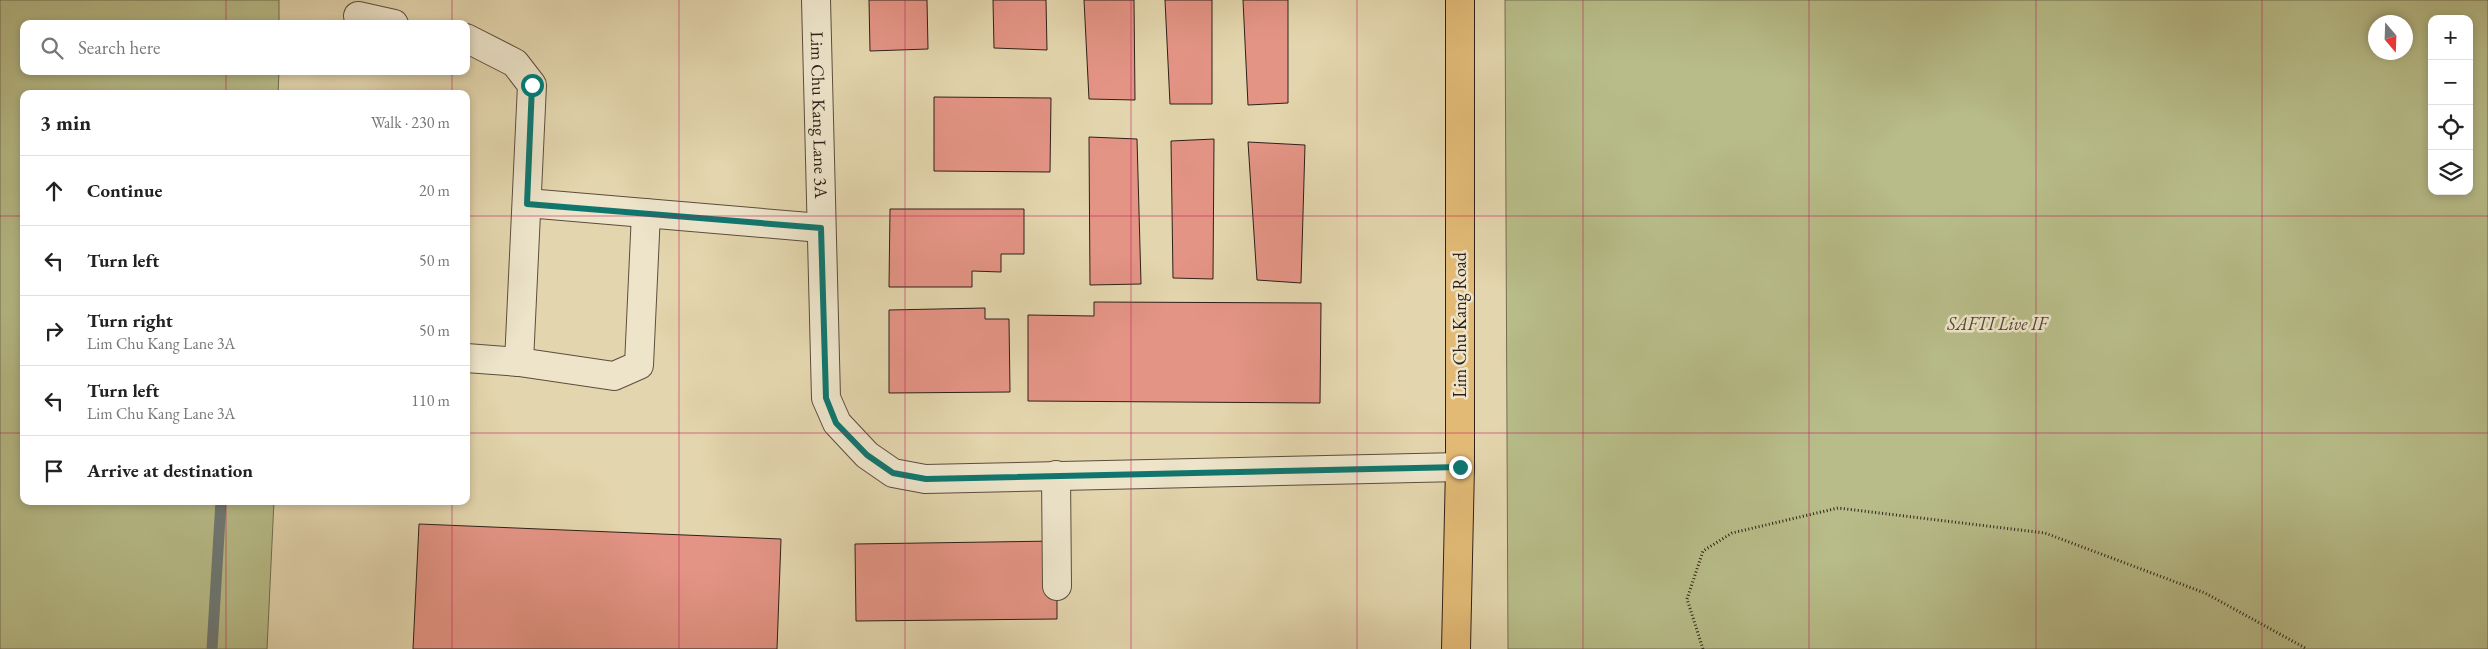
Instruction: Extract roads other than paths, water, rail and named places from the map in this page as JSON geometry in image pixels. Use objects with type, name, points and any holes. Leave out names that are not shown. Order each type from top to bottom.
[{"type":"main road","name":"Lim Chu Kang Road","points":[[1456,649],[1460,467],[1460,0]]},
{"type":"lane","name":"Lim Chu Kang Lane 3A","points":[[816,0],[826,398],[836,423],[867,455],[893,473],[926,479],[1460,467]]},
{"type":"lane","points":[[358,16],[376,20]]},
{"type":"lane","points":[[470,40],[515,63],[532,85],[519,362]]},
{"type":"lane","points":[[527,204],[821,228]]},
{"type":"lane","points":[[470,358],[519,362],[614,376],[639,365],[646,213]]},
{"type":"lane","points":[[1056,475],[1057,586]]},
{"type":"waterway","points":[[212,649],[221,505]]},
{"type":"park label","name":"SAFTI Live IF","points":[[1997,324]]}]
